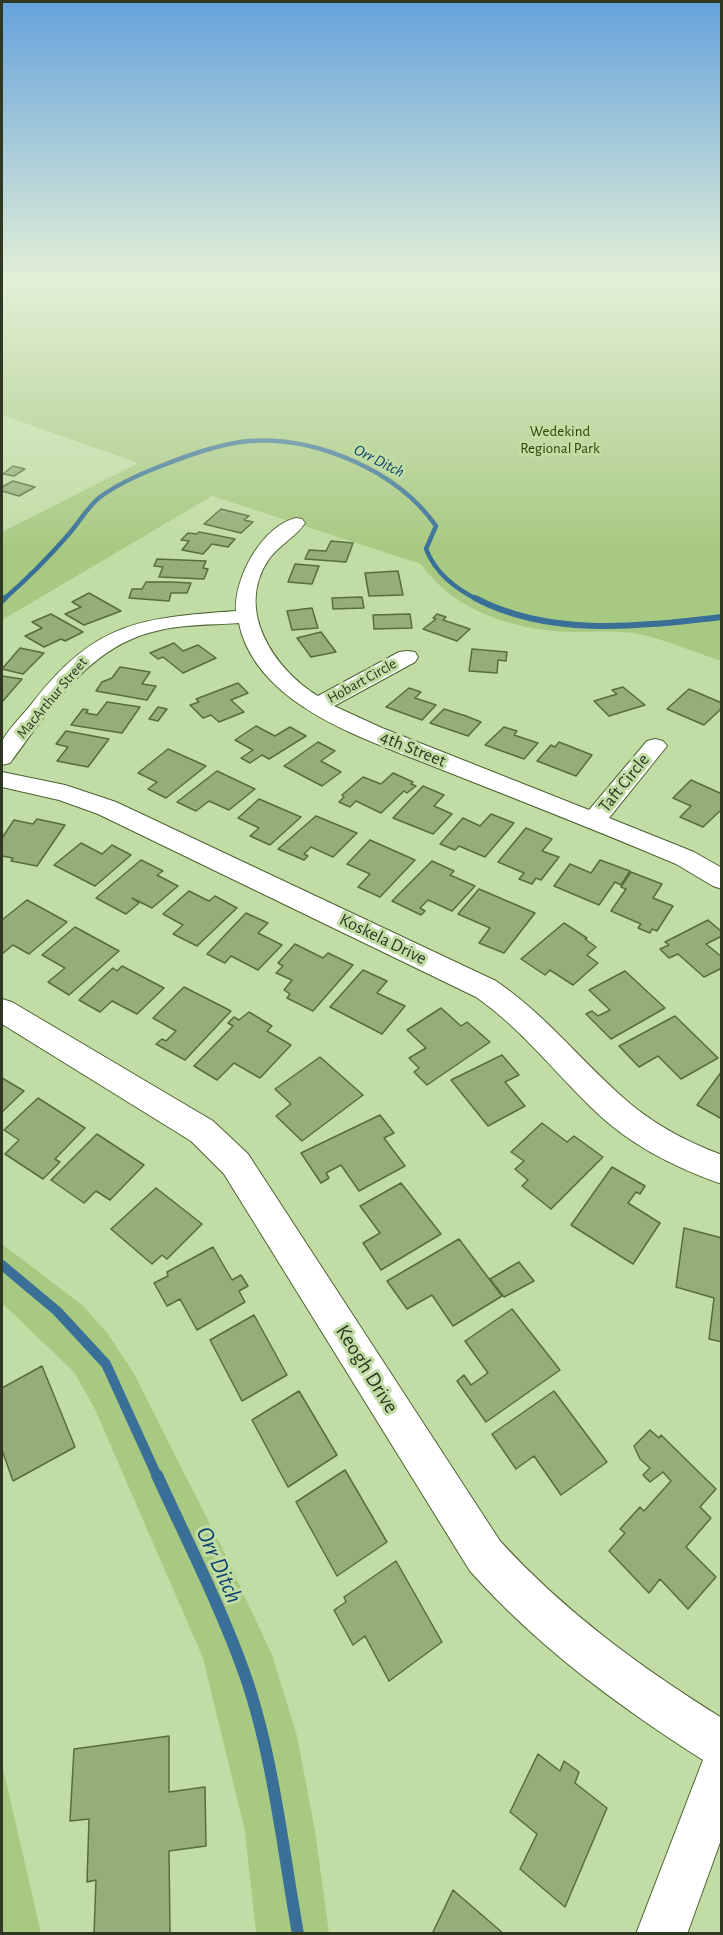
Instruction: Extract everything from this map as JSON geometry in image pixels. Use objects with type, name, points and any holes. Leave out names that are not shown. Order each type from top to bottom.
[{"type":"street","name":"4th Street","points":[[296,523],[275,539],[257,561],[246,589],[246,616],[250,632],[264,660],[289,686],[317,706],[365,729],[685,858],[722,880]]},
{"type":"street","name":"MacArthur Street","points":[[2,758],[76,666],[108,641],[145,627],[246,616]]},
{"type":"street","name":"Hobart Circle","points":[[317,706],[407,657]]},
{"type":"street","name":"Taft Circle","points":[[593,821],[655,746]]},
{"type":"street","name":"Koskela Drive","points":[[2,780],[65,793],[107,808],[486,989],[505,1001],[544,1035],[622,1116],[681,1152],[722,1170]]},
{"type":"street","name":"Keogh Drive","points":[[2,1010],[178,1116],[221,1148],[236,1164],[258,1197],[485,1556],[511,1587],[543,1618],[584,1651],[680,1719],[722,1745]]},
{"type":"street","points":[[661,1934],[722,1770]]},
{"type":"green space","name":"Wedekind Regional Park","points":[[2,369],[721,369],[721,661],[639,634],[570,632],[507,622],[468,606],[450,594],[421,564],[212,496],[2,620],[2,532],[138,463],[2,415]]},
{"type":"green space","points":[[2,1244],[82,1305],[108,1334],[133,1372],[225,1554],[272,1655],[297,1736],[315,1831],[329,1933],[256,1933],[245,1831],[203,1658],[94,1407],[74,1372],[2,1303]]},
{"type":"green space","points":[[2,1764],[41,1933],[2,1933]]},
{"type":"building","points":[[13,466],[25,469],[14,476],[3,474]]},
{"type":"building","points":[[13,481],[35,487],[19,496],[2,491],[2,487]]},
{"type":"building","points":[[221,509],[249,516],[244,520],[253,522],[241,533],[204,524]]},
{"type":"building","points":[[199,532],[235,539],[228,547],[212,544],[203,554],[182,550],[189,541],[181,540],[188,533],[197,534]]},
{"type":"building","points":[[331,541],[353,543],[346,562],[305,559],[309,550],[326,551]]},
{"type":"building","points":[[157,559],[206,561],[203,568],[208,569],[204,579],[159,577],[163,567],[154,566]]},
{"type":"building","points":[[295,564],[319,566],[312,584],[288,582]]},
{"type":"building","points":[[398,571],[403,595],[369,596],[365,573]]},
{"type":"building","points":[[146,582],[191,583],[187,593],[171,593],[169,601],[129,598],[132,589],[142,589]]},
{"type":"building","points":[[89,593],[121,611],[84,625],[65,614],[81,607],[72,602]]},
{"type":"building","points":[[362,597],[364,608],[333,609],[332,598]]},
{"type":"building","points":[[312,608],[318,628],[292,630],[287,611]]},
{"type":"building","points":[[51,614],[83,632],[65,641],[61,639],[44,647],[25,636],[42,628],[32,622]]},
{"type":"building","points":[[410,614],[412,628],[374,629],[373,615]]},
{"type":"building","points":[[437,614],[446,617],[443,620],[470,629],[457,641],[423,629],[436,619],[433,618]]},
{"type":"building","points":[[321,632],[336,652],[311,657],[297,638]]},
{"type":"building","points":[[174,643],[183,651],[198,645],[216,658],[183,673],[163,657],[158,659],[150,653]]},
{"type":"building","points":[[20,648],[44,653],[23,674],[2,669]]},
{"type":"building","points":[[472,649],[507,652],[506,661],[498,660],[497,673],[469,671]]},
{"type":"building","points":[[120,667],[150,672],[142,684],[156,686],[147,700],[96,691],[102,682],[112,678]]},
{"type":"building","points":[[2,676],[22,679],[2,702]]},
{"type":"building","points":[[238,683],[248,693],[231,700],[244,712],[219,722],[211,715],[203,718],[190,705],[199,702],[196,699]]},
{"type":"building","points":[[623,687],[645,705],[609,716],[594,701],[617,694],[612,690]]},
{"type":"building","points":[[409,688],[421,692],[415,698],[436,705],[422,720],[386,707]]},
{"type":"building","points":[[689,689],[722,703],[722,708],[704,725],[667,709]]},
{"type":"building","points":[[107,702],[140,707],[122,733],[71,725],[83,709],[88,710],[86,713],[97,715]]},
{"type":"building","points":[[158,707],[167,709],[158,721],[149,719]]},
{"type":"building","points":[[444,709],[481,722],[468,736],[430,723]]},
{"type":"building","points":[[256,726],[275,736],[290,727],[306,736],[269,759],[262,755],[250,763],[241,758],[253,750],[235,740]]},
{"type":"building","points":[[504,727],[517,731],[514,735],[538,743],[524,759],[485,745]]},
{"type":"building","points":[[66,731],[109,739],[88,767],[57,761],[68,747],[56,744]]},
{"type":"building","points":[[318,742],[335,751],[321,761],[341,772],[322,786],[284,766]]},
{"type":"building","points":[[559,742],[592,755],[576,776],[537,761],[551,745],[555,747]]},
{"type":"building","points":[[168,749],[206,766],[166,798],[148,789],[157,782],[138,773]]},
{"type":"building","points":[[217,771],[255,789],[229,810],[209,801],[196,811],[177,802]]},
{"type":"building","points":[[393,773],[413,782],[411,784],[416,786],[407,793],[404,791],[381,813],[356,801],[350,807],[339,802],[344,797],[342,795],[363,777],[381,784]]},
{"type":"building","points":[[691,780],[722,794],[722,809],[703,827],[680,817],[691,806],[673,798]]},
{"type":"building","points":[[423,786],[444,795],[434,806],[452,814],[433,834],[393,818]]},
{"type":"building","points":[[259,799],[301,817],[270,845],[250,836],[259,828],[238,818]]},
{"type":"building","points":[[491,814],[514,823],[485,857],[459,846],[455,850],[440,844],[463,818],[480,826]]},
{"type":"building","points":[[316,816],[357,833],[333,857],[311,847],[304,854],[308,856],[304,860],[278,849]]},
{"type":"building","points":[[37,819],[65,825],[37,866],[11,861],[13,858],[2,856],[2,838],[14,820],[33,824]]},
{"type":"building","points":[[526,828],[552,839],[542,851],[559,857],[541,880],[536,878],[532,884],[519,879],[524,873],[498,862]]},
{"type":"building","points":[[370,840],[415,860],[380,897],[358,887],[370,874],[347,864]]},
{"type":"building","points":[[81,843],[102,854],[112,845],[131,855],[95,886],[54,865]]},
{"type":"building","points":[[141,860],[163,871],[157,875],[178,886],[152,908],[132,898],[139,903],[126,914],[96,898]]},
{"type":"building","points":[[600,860],[630,871],[621,885],[615,882],[599,905],[554,886],[570,864],[591,873]]},
{"type":"building","points":[[432,861],[454,871],[450,875],[475,886],[452,911],[428,900],[420,908],[425,911],[421,915],[392,901]]},
{"type":"building","points":[[631,872],[662,884],[653,898],[673,906],[657,931],[652,929],[650,933],[638,928],[641,924],[611,911],[626,889],[621,887]]},
{"type":"building","points":[[479,889],[535,913],[504,953],[479,943],[490,928],[458,914]]},
{"type":"building","points":[[189,891],[209,901],[215,896],[237,908],[197,946],[173,934],[183,925],[163,914]]},
{"type":"building","points":[[27,900],[67,922],[29,954],[13,945],[2,954],[2,920]]},
{"type":"building","points":[[246,913],[268,923],[258,933],[282,945],[258,970],[231,956],[225,963],[207,954]]},
{"type":"building","points":[[708,920],[722,932],[722,936],[706,944],[722,957],[722,968],[704,977],[678,954],[669,958],[660,949],[669,945],[665,942]]},
{"type":"building","points":[[564,923],[596,947],[587,955],[598,963],[573,985],[550,970],[545,975],[521,959]]},
{"type":"building","points":[[75,927],[119,951],[69,995],[48,982],[65,968],[42,955]]},
{"type":"building","points":[[295,944],[323,958],[328,953],[353,965],[313,1011],[287,998],[290,994],[284,990],[292,980],[276,973],[283,966],[278,963]]},
{"type":"building","points":[[122,966],[164,988],[137,1014],[112,1001],[100,1012],[79,1000],[113,968],[117,971]]},
{"type":"building","points":[[363,970],[387,981],[377,993],[405,1006],[382,1034],[330,1007]]},
{"type":"building","points":[[625,971],[665,1008],[611,1039],[586,1014],[592,1011],[598,1016],[610,1010],[589,990]]},
{"type":"building","points":[[184,987],[231,1011],[185,1060],[156,1044],[162,1039],[166,1041],[176,1031],[153,1018]]},
{"type":"building","points":[[441,1008],[461,1026],[467,1022],[490,1042],[427,1085],[414,1072],[419,1068],[409,1058],[426,1048],[407,1030]]},
{"type":"building","points":[[249,1012],[272,1026],[267,1031],[291,1045],[260,1078],[234,1063],[217,1080],[194,1066],[233,1026],[228,1023],[234,1017],[239,1020]]},
{"type":"building","points":[[675,1016],[718,1058],[681,1079],[658,1056],[639,1067],[619,1046]]},
{"type":"building","points":[[502,1055],[519,1075],[505,1082],[525,1106],[488,1126],[451,1080]]},
{"type":"building","points":[[320,1057],[363,1095],[302,1141],[276,1116],[291,1104],[275,1089]]},
{"type":"building","points":[[722,1071],[722,1119],[697,1105]]},
{"type":"building","points":[[2,1078],[24,1091],[2,1112]]},
{"type":"building","points":[[38,1098],[85,1128],[55,1159],[60,1162],[43,1179],[5,1154],[19,1140],[4,1130]]},
{"type":"building","points":[[380,1115],[394,1133],[384,1138],[405,1166],[359,1191],[341,1165],[326,1173],[329,1178],[321,1183],[301,1153]]},
{"type":"building","points":[[542,1123],[567,1142],[574,1136],[603,1157],[551,1209],[522,1186],[528,1180],[515,1169],[524,1161],[511,1152]]},
{"type":"building","points":[[97,1134],[144,1165],[110,1200],[96,1191],[84,1203],[51,1180]]},
{"type":"building","points":[[612,1167],[645,1186],[640,1194],[636,1192],[628,1203],[660,1223],[633,1264],[571,1225]]},
{"type":"building","points":[[401,1183],[441,1234],[381,1270],[363,1243],[380,1233],[360,1206]]},
{"type":"building","points":[[156,1188],[202,1224],[167,1259],[162,1255],[152,1264],[111,1229]]},
{"type":"building","points":[[684,1228],[722,1238],[722,1342],[709,1339],[714,1298],[676,1287]]},
{"type":"building","points":[[459,1239],[502,1296],[453,1326],[432,1295],[407,1309],[387,1281]]},
{"type":"building","points":[[213,1247],[232,1280],[241,1275],[248,1286],[239,1291],[245,1302],[197,1330],[180,1299],[167,1306],[154,1283],[168,1276],[167,1272]]},
{"type":"building","points":[[519,1262],[534,1281],[504,1297],[490,1279]]},
{"type":"building","points":[[512,1309],[560,1370],[486,1422],[457,1381],[464,1375],[471,1385],[488,1373],[465,1341]]},
{"type":"building","points":[[254,1315],[287,1375],[242,1401],[210,1340]]},
{"type":"building","points":[[42,1366],[75,1447],[13,1481],[2,1450],[2,1388]]},
{"type":"building","points":[[299,1391],[337,1455],[288,1487],[252,1420]]},
{"type":"building","points":[[554,1391],[607,1462],[561,1495],[534,1456],[516,1469],[492,1434]]},
{"type":"building","points":[[650,1430],[659,1438],[661,1435],[716,1489],[700,1507],[711,1518],[686,1547],[716,1577],[688,1609],[660,1579],[649,1593],[609,1551],[625,1533],[620,1529],[640,1507],[644,1511],[671,1481],[663,1472],[650,1482],[643,1475],[650,1468],[640,1459],[634,1446]]},
{"type":"building","points":[[345,1470],[387,1542],[337,1576],[296,1502]]},
{"type":"building","points":[[396,1561],[442,1642],[389,1681],[365,1636],[353,1645],[334,1610],[346,1602],[344,1597]]},
{"type":"building","points":[[169,1736],[169,1792],[205,1787],[206,1846],[169,1851],[170,1934],[94,1934],[96,1880],[87,1882],[89,1819],[70,1821],[74,1749]]},
{"type":"building","points":[[538,1754],[560,1771],[564,1761],[579,1772],[575,1783],[607,1808],[565,1907],[520,1869],[537,1834],[510,1812]]},
{"type":"building","points":[[453,1890],[504,1934],[432,1934]]},
{"type":"waterway","name":"Orr Ditch","points":[[3,600],[53,552],[100,497],[129,480],[182,458],[249,441],[301,444],[328,451],[378,474],[400,489],[420,506],[436,526],[426,549],[435,566],[454,585],[478,600]]},
{"type":"waterway","name":"Orr Ditch","points":[[475,598],[504,611],[565,624],[628,625],[722,617]]},
{"type":"waterway","name":"Orr Ditch","points":[[2,1265],[57,1311],[106,1364],[157,1476]]},
{"type":"waterway","name":"Orr Ditch","points":[[157,1475],[225,1624],[255,1706],[270,1770],[298,1934]]}]
